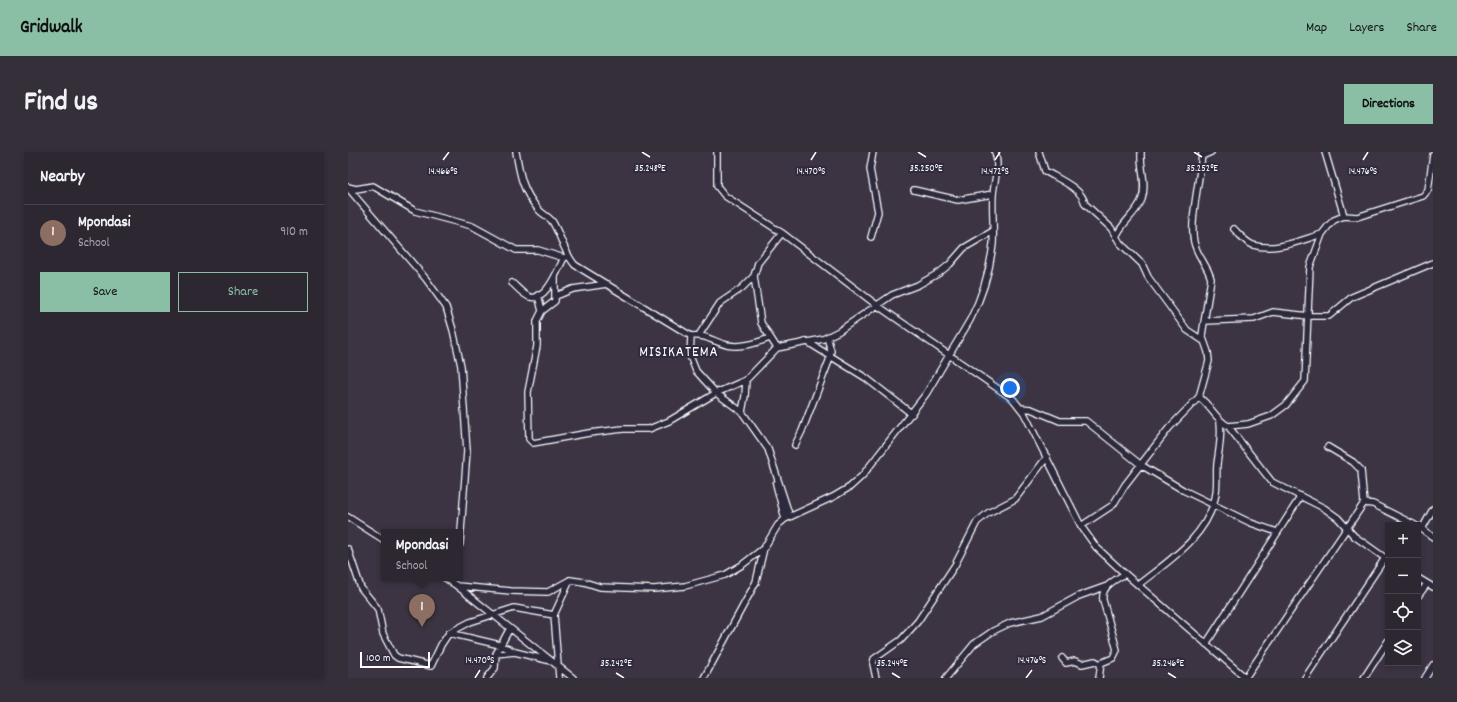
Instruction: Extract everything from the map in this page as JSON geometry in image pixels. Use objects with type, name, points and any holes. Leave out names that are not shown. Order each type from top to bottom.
[{"type":"street","points":[[512,283],[528,296],[538,295],[548,288],[566,257],[553,222],[538,209],[523,186],[516,152]]},
{"type":"street","points":[[717,152],[717,182],[720,191],[782,233],[878,306],[1006,393],[1021,408],[1081,526],[1096,547],[1245,678],[1364,503],[1361,470],[1353,462],[1328,447]]},
{"type":"street","points":[[872,152],[870,168],[878,212],[872,237]]},
{"type":"street","points":[[704,678],[756,582],[764,548],[774,530],[788,518],[833,497],[856,482],[912,414],[950,356],[970,320],[981,296],[989,264],[993,231],[993,194],[997,160],[995,152]]},
{"type":"street","points":[[1039,152],[1045,171],[1078,192],[1084,198],[1088,207],[1109,226],[1120,243],[1142,264],[1148,277],[1187,330],[1202,340],[1208,352],[1209,361],[1199,397],[1175,420],[1125,485],[1113,505],[1081,526]]},
{"type":"street","points":[[1116,237],[1124,222],[1135,210],[1142,198],[1144,185],[1141,152]]},
{"type":"street","points":[[1202,340],[1211,278],[1209,272],[1200,259],[1193,236],[1202,154],[1211,152]]},
{"type":"street","points":[[1325,152],[1344,216]]},
{"type":"street","points":[[1228,426],[1248,424],[1271,416],[1286,405],[1302,387],[1306,374],[1310,267],[1322,234],[1334,220],[1344,216],[1357,216],[1423,196],[1428,190],[1433,155]]},
{"type":"street","points":[[348,187],[356,189],[373,186],[415,211],[472,226],[516,250],[538,250],[566,257],[575,265],[691,336],[699,335],[728,345],[736,346],[752,345],[770,338]]},
{"type":"street","points":[[348,187],[426,279],[446,307],[451,322],[461,366],[467,450],[461,529]]},
{"type":"street","points":[[914,190],[958,200],[993,194]]},
{"type":"street","points":[[1234,229],[1245,240],[1260,246],[1287,244],[1322,234]]},
{"type":"street","points":[[555,277],[556,296],[554,303],[542,311],[537,321],[537,346],[528,392],[529,439],[531,442],[541,442],[589,433],[623,429],[649,429],[669,421],[716,393],[746,380],[777,348],[827,337],[840,331],[892,295],[918,285],[939,272],[967,246],[993,231]]},
{"type":"street","points":[[777,348],[761,323],[754,276],[758,263],[782,233]]},
{"type":"street","points":[[1205,321],[1254,319],[1273,312],[1309,316],[1329,316],[1352,297],[1433,263]]},
{"type":"street","points":[[699,335],[720,304],[742,288],[754,276]]},
{"type":"street","points":[[556,296],[573,289],[607,284]]},
{"type":"street","points":[[538,295],[542,311]]},
{"type":"street","points":[[691,336],[690,356],[696,371],[716,393],[742,412],[768,449],[788,518]]},
{"type":"street","points":[[795,445],[802,431],[830,355],[827,337]]},
{"type":"street","points":[[806,341],[873,383],[912,414]]},
{"type":"street","points":[[742,412],[746,380]]},
{"type":"street","points":[[1138,585],[1194,538],[1208,520],[1214,505],[1222,440],[1220,422],[1211,407],[1199,397]]},
{"type":"street","points":[[1021,408],[1035,410],[1060,421],[1086,420],[1141,465],[1183,490],[1251,523],[1277,532]]},
{"type":"street","points":[[1220,422],[1228,426],[1268,478],[1278,486],[1301,496],[1330,512],[1354,536],[1386,558]]},
{"type":"street","points":[[876,678],[872,664],[874,659],[901,640],[918,621],[955,565],[977,522],[988,513],[1019,495],[1047,457]]},
{"type":"street","points":[[1206,644],[1301,496]]},
{"type":"street","points":[[1364,503],[1373,504],[1409,522]]},
{"type":"street","points":[[1421,527],[1433,509]]},
{"type":"street","points":[[348,517],[381,538]]},
{"type":"street","points":[[1421,529],[1433,537]]},
{"type":"street","points":[[456,585],[511,591],[548,592],[570,580],[584,582],[600,587],[654,589],[685,586],[725,575],[764,548]]},
{"type":"street","points":[[348,550],[361,588],[378,609],[383,634],[396,657],[431,666],[450,633],[470,622],[514,608],[554,615]]},
{"type":"street","points":[[1305,678],[1385,562]]},
{"type":"street","points":[[946,678],[982,637],[1010,623],[1042,616],[1079,596],[1107,586],[1125,574]]},
{"type":"street","points":[[559,678],[554,615],[570,580]]},
{"type":"street","points":[[1421,580],[1433,587]]},
{"type":"street","points":[[450,581],[573,678]]},
{"type":"street","points":[[1420,594],[1427,584]]},
{"type":"street","points":[[1100,664],[1113,658],[1117,650],[1103,600],[1103,592],[1107,586]]},
{"type":"street","points":[[487,678],[495,668],[496,654],[510,628]]},
{"type":"street","points":[[450,633],[500,645],[515,652],[552,661]]},
{"type":"street","points":[[1364,678],[1385,646]]},
{"type":"street","points":[[496,654],[515,652]]},
{"type":"street","points":[[1062,658],[1066,663],[1075,661],[1082,664],[1095,660],[1100,664]]},
{"type":"street","points":[[1099,678],[1100,664]]},
{"type":"street","points":[[1424,678],[1433,665]]},
{"type":"place","name":"Mpondasi","points":[[422,627]]},
{"type":"district","name":"MISIKATEMA","points":[[679,353]]}]
